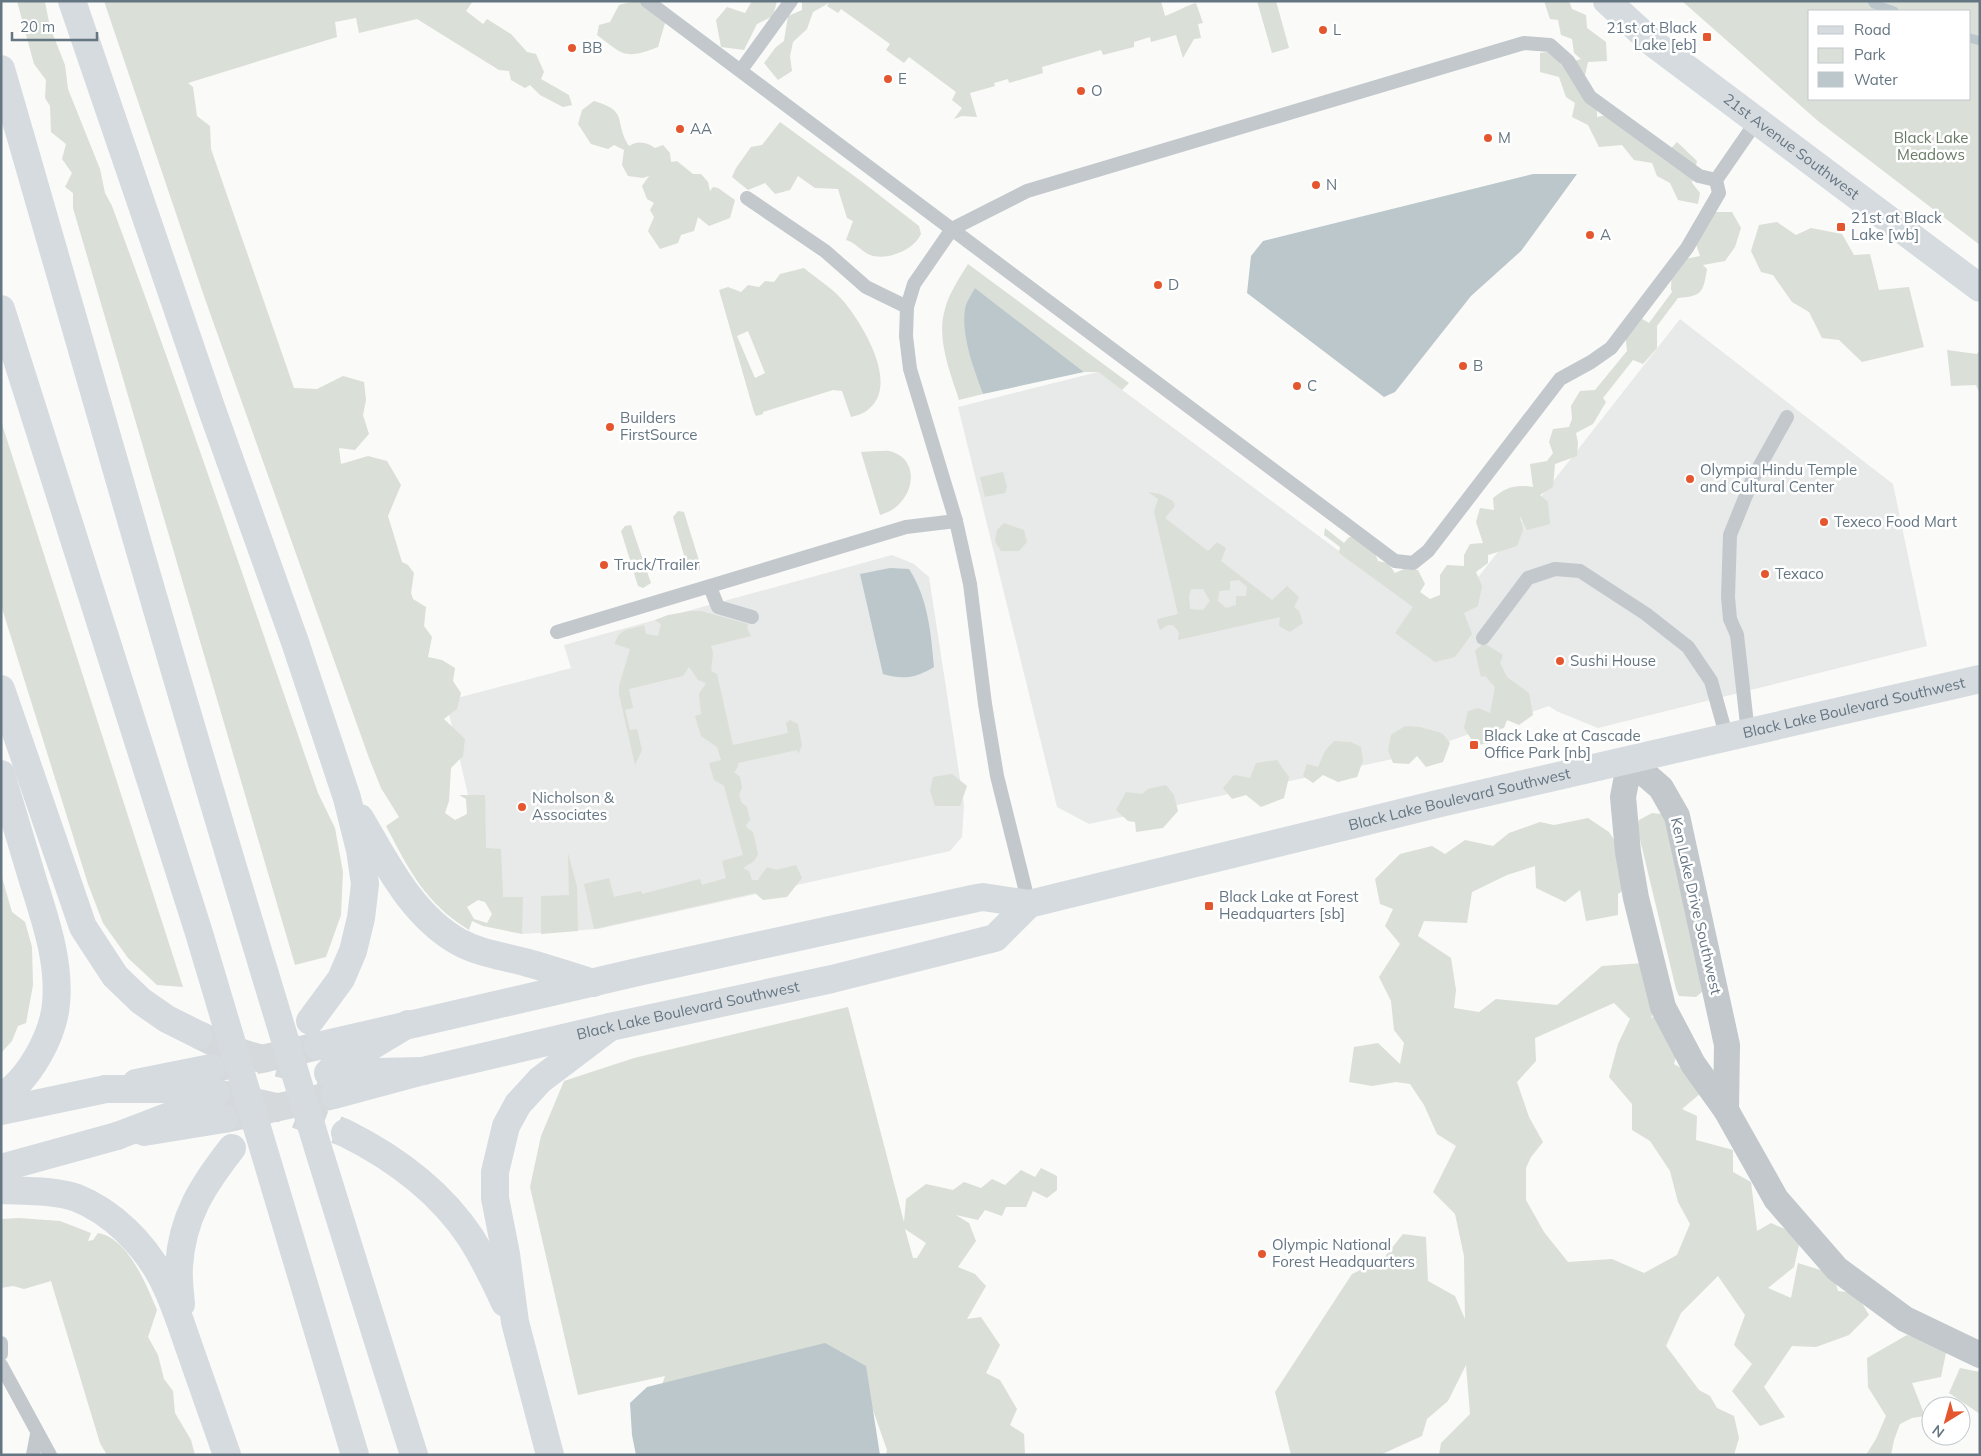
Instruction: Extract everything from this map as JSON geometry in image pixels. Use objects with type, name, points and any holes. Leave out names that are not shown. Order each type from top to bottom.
[{"type":"main road","points":[[72,1],[212,410],[295,642],[347,798],[399,882],[424,914],[442,930],[458,941],[479,951],[526,962],[593,983]]},
{"type":"main road","name":"21st Avenue Southwest","points":[[1607,1],[1653,43],[1980,288]]},
{"type":"main road","points":[[1,69],[250,927],[342,1229],[414,1455]]},
{"type":"main road","points":[[1,309],[198,933],[355,1455]]},
{"type":"main road","name":"Black Lake Boulevard Southwest","points":[[347,798],[360,850],[365,884],[353,951],[314,1033],[408,1024],[983,896],[1029,904],[1440,803],[1630,761],[1980,679]]},
{"type":"main road","points":[[1,688],[82,927],[115,976],[140,1001],[167,1019],[199,1035]]},
{"type":"main road","points":[[1,774],[51,939],[56,973],[56,1004],[52,1022],[37,1057],[28,1072],[8,1093],[1,1097]]},
{"type":"main road","name":"Black Lake Boulevard Southwest","points":[[334,1095],[423,1071],[610,1027],[832,979],[996,938],[1029,904]]},
{"type":"main road","points":[[408,1024],[328,1073],[423,1071]]},
{"type":"main road","points":[[550,1455],[515,1322],[506,1254],[495,1198],[495,1172],[506,1126],[518,1104],[540,1080],[610,1027]]},
{"type":"main road","points":[[1,1111],[210,1068]]},
{"type":"main road","points":[[1,1168],[117,1136],[172,1115],[216,1093],[172,1089],[106,1089]]},
{"type":"main road","points":[[117,1136],[224,1119]]},
{"type":"main road","points":[[345,1133],[380,1151],[417,1177],[447,1208],[475,1245],[515,1322]]},
{"type":"main road","points":[[182,1328],[178,1267],[184,1235],[194,1204],[207,1180],[232,1148]]},
{"type":"main road","points":[[1,1190],[43,1192],[74,1197],[98,1208],[139,1244],[161,1276],[182,1328],[227,1455]]},
{"type":"street","name":"Ken Lake Drive Southwest","points":[[1630,761],[1661,788],[1677,816],[1727,1045],[1726,1110]]},
{"type":"street","name":"Ken Lake Drive Southwest","points":[[1630,761],[1623,797],[1628,852],[1636,898],[1664,1007],[1693,1064],[1726,1110],[1776,1200],[1837,1269],[1905,1319],[1980,1355]]},
{"type":"lane","points":[[647,1],[1395,561],[1413,562],[1428,551],[1560,379],[1591,362],[1610,348],[1687,248],[1719,192],[1716,180],[1756,122]]},
{"type":"lane","points":[[741,70],[791,1]]},
{"type":"lane","points":[[1029,904],[997,776],[984,704],[970,584],[956,521],[910,369],[906,336],[907,307],[914,284],[952,229],[1027,191],[1524,43],[1550,45],[1568,61],[1590,98],[1698,176],[1716,180]]},
{"type":"lane","points":[[747,198],[825,251],[866,288],[907,307]]},
{"type":"lane","points":[[1738,735],[1737,635],[1730,619],[1729,604],[1730,535],[1753,478],[1787,418]]},
{"type":"lane","points":[[557,632],[906,527],[956,521]]},
{"type":"lane","points":[[1483,638],[1528,578],[1555,569],[1580,571],[1646,614],[1688,647],[1712,681],[1738,735]]},
{"type":"lane","points":[[710,586],[718,607],[752,617]]},
{"type":"lane","points":[[1,1343],[1,1354]]},
{"type":"lane","points":[[1,1365],[50,1455]]},
{"type":"lane","points":[[33,1455],[38,1434]]},
{"type":"shaded area","points":[[1680,319],[1893,484],[1927,646],[1598,728],[1556,711],[1549,706],[1407,756],[1089,824],[1057,807],[958,407],[1098,372],[1440,626]]},
{"type":"shaded area","points":[[892,555],[914,564],[929,577],[964,805],[962,837],[950,851],[598,929],[522,934],[498,923],[446,701],[571,668],[564,645]]},
{"type":"green space","points":[[17,1],[45,2],[50,27],[65,65],[68,89],[100,169],[105,193],[112,206],[165,352],[318,793],[335,828],[343,872],[341,915],[326,957],[295,965],[73,208],[73,193],[65,187],[72,173],[62,159],[66,144],[51,132],[50,106],[45,98],[46,80],[34,64]]},
{"type":"green space","points":[[104,1],[473,1],[466,11],[483,24],[487,19],[511,34],[527,52],[536,54],[544,72],[541,79],[569,95],[572,105],[563,107],[540,95],[530,85],[525,88],[511,80],[509,71],[499,70],[417,19],[359,33],[356,18],[335,22],[337,37],[188,83],[193,87],[197,116],[210,126],[211,149],[294,388],[317,389],[343,376],[364,382],[366,400],[363,415],[369,434],[355,450],[339,448],[341,464],[368,456],[387,461],[401,485],[388,516],[402,562],[408,565],[414,573],[411,593],[413,599],[426,607],[424,626],[432,637],[428,657],[442,660],[455,668],[453,681],[461,693],[457,709],[444,719],[465,739],[463,756],[451,768],[449,801],[445,813],[455,820],[467,814],[466,799],[459,795],[485,795],[486,848],[501,849],[503,897],[523,897],[522,934],[483,926],[472,921],[469,930],[454,920],[429,897],[402,857],[386,826],[399,817],[381,788],[369,758],[205,299]],"holes":[[[478,900],[485,902],[492,914],[487,923],[474,919],[467,907]]]},
{"type":"green space","points":[[634,1],[653,1],[665,23],[658,47],[631,54],[619,51],[597,35],[599,25],[610,22],[619,5]]},
{"type":"green space","points":[[752,1],[777,1],[773,16],[757,24],[744,50],[721,47],[716,20],[727,7],[745,13]]},
{"type":"green space","points":[[802,1],[1161,1],[1165,16],[1196,3],[1203,23],[1198,24],[1201,38],[1194,39],[1183,58],[1176,35],[1151,42],[1150,37],[1134,42],[1134,47],[1103,55],[1101,50],[1042,67],[1043,73],[1009,83],[1008,79],[994,83],[995,86],[970,93],[977,117],[962,116],[954,119],[962,108],[952,100],[956,92],[909,57],[904,63],[886,50],[890,44],[841,9],[838,13],[827,6],[829,3],[813,12],[807,29],[793,42],[790,56],[792,71],[778,80],[764,63],[776,47],[784,41],[788,16],[802,10]]},
{"type":"green space","points":[[1257,1],[1276,1],[1289,48],[1272,53]]},
{"type":"green space","points":[[1544,1],[1569,1],[1572,9],[1586,15],[1587,28],[1606,42],[1607,61],[1588,62],[1582,89],[1597,96],[1597,117],[1623,112],[1629,130],[1651,134],[1662,158],[1677,142],[1697,161],[1692,183],[1700,193],[1698,204],[1678,200],[1670,183],[1657,176],[1652,163],[1634,160],[1622,145],[1599,147],[1588,125],[1572,117],[1575,103],[1566,97],[1559,77],[1540,72],[1540,53],[1554,51],[1561,65],[1581,59],[1574,53],[1572,39],[1561,35],[1558,20],[1550,19]]},
{"type":"green space","name":"Black Lake Meadows","points":[[1682,1],[1980,1],[1980,245],[1818,121]]},
{"type":"green space","points":[[594,101],[605,105],[617,113],[624,137],[629,146],[639,142],[649,144],[655,148],[663,145],[670,153],[671,162],[677,161],[693,174],[701,174],[708,182],[710,191],[713,187],[718,188],[735,200],[730,218],[709,226],[698,217],[694,231],[681,235],[678,243],[660,249],[648,231],[654,217],[650,210],[654,203],[647,199],[642,186],[649,176],[643,178],[628,176],[622,165],[624,150],[614,145],[608,149],[591,144],[578,124],[582,110]]},
{"type":"green space","points":[[780,122],[919,226],[921,234],[917,240],[899,253],[884,256],[870,255],[846,240],[853,221],[847,218],[838,189],[815,188],[798,176],[790,190],[775,194],[765,183],[748,190],[732,177],[751,147],[762,145]]},
{"type":"green space","points":[[1710,212],[1732,212],[1741,228],[1735,247],[1725,261],[1703,265],[1707,269],[1700,292],[1692,296],[1678,298],[1657,326],[1657,348],[1643,364],[1633,360],[1603,398],[1606,402],[1593,424],[1576,433],[1578,443],[1577,456],[1555,464],[1553,487],[1540,495],[1548,502],[1550,524],[1527,530],[1520,516],[1523,530],[1517,546],[1488,555],[1488,563],[1476,572],[1482,586],[1478,606],[1464,613],[1472,634],[1455,657],[1435,662],[1395,633],[1413,607],[1339,553],[1340,547],[1324,535],[1325,528],[1344,543],[1349,537],[1368,536],[1378,561],[1388,563],[1395,573],[1404,569],[1418,570],[1425,584],[1420,592],[1430,599],[1440,595],[1440,575],[1447,565],[1464,566],[1464,555],[1470,544],[1483,543],[1476,522],[1480,508],[1494,510],[1493,498],[1507,489],[1516,486],[1533,487],[1530,464],[1547,461],[1553,453],[1549,442],[1553,429],[1569,427],[1572,419],[1571,406],[1580,391],[1595,390],[1627,351],[1625,332],[1639,317],[1649,323],[1672,292],[1672,267],[1685,259],[1700,256],[1694,238]]},
{"type":"green space","points":[[1777,222],[1796,235],[1811,228],[1842,234],[1854,255],[1870,254],[1879,290],[1909,287],[1924,347],[1862,362],[1839,340],[1822,338],[1809,312],[1792,302],[1773,275],[1761,272],[1751,251],[1759,225]]},
{"type":"green space","points":[[968,264],[1129,383],[1122,390],[1098,372],[1084,372],[975,288],[965,330],[974,369],[983,394],[959,400],[945,355],[942,332],[945,309],[949,297]]},
{"type":"green space","points":[[804,268],[841,298],[853,314],[869,342],[880,373],[880,388],[876,401],[865,412],[851,417],[842,391],[833,390],[763,412],[763,414],[756,416],[719,290],[728,287],[741,292],[748,285],[759,287],[765,281],[774,282],[780,274]],"holes":[[[748,331],[765,373],[755,378],[737,336]]]},
{"type":"green space","points":[[1980,349],[1980,394],[1976,385],[1951,386],[1947,350],[1977,354]]},
{"type":"green space","points":[[1,421],[183,987],[157,985],[128,958],[103,923],[88,884],[1,605]]},
{"type":"green space","points":[[887,451],[901,456],[906,461],[911,475],[905,497],[895,507],[880,515],[861,452]]},
{"type":"green space","points":[[1003,472],[1007,487],[1005,493],[985,497],[980,477]]},
{"type":"green space","points":[[1148,492],[1160,494],[1173,501],[1175,506],[1165,518],[1208,551],[1217,542],[1226,548],[1221,561],[1272,600],[1287,586],[1299,597],[1294,607],[1299,611],[1303,623],[1290,632],[1279,626],[1280,617],[1178,640],[1179,632],[1173,625],[1168,625],[1160,630],[1158,619],[1178,614],[1154,512],[1158,499]],"holes":[[[1239,580],[1247,587],[1246,596],[1236,596],[1236,605],[1226,608],[1218,601],[1219,591],[1230,590],[1230,581]],[[1191,589],[1203,589],[1210,601],[1203,610],[1190,609],[1189,597]]]},
{"type":"green space","points":[[678,511],[684,512],[700,564],[700,570],[697,572],[688,569],[673,517]]},
{"type":"green space","points":[[1004,523],[1024,530],[1027,542],[1019,551],[1001,551],[995,541],[997,530]]},
{"type":"green space","points":[[631,525],[651,583],[643,588],[638,586],[621,531],[625,526]]},
{"type":"green space","points":[[701,611],[748,624],[747,628],[751,636],[711,646],[713,653],[711,671],[717,674],[733,745],[788,733],[786,723],[790,720],[798,724],[802,746],[798,754],[797,750],[738,763],[738,767],[734,772],[740,777],[742,788],[739,795],[741,802],[747,807],[750,820],[746,825],[753,832],[758,854],[754,861],[743,868],[749,871],[752,880],[758,880],[767,867],[776,870],[796,865],[802,878],[787,897],[763,900],[755,893],[594,929],[584,884],[609,878],[614,897],[641,891],[642,894],[700,879],[702,885],[726,878],[722,861],[743,855],[724,786],[714,780],[709,763],[721,760],[717,747],[701,736],[695,716],[701,714],[699,694],[706,683],[698,680],[689,667],[683,676],[629,689],[633,708],[625,710],[630,730],[637,729],[642,750],[635,765],[619,694],[619,686],[630,649],[615,644],[619,635],[626,630],[644,625],[646,634],[658,636],[661,624],[655,620],[668,615]]},
{"type":"green space","points":[[1484,643],[1503,655],[1500,663],[1507,677],[1529,693],[1533,715],[1519,725],[1507,720],[1504,728],[1497,730],[1493,743],[1475,745],[1464,728],[1468,711],[1478,708],[1490,713],[1495,687],[1485,676],[1481,677],[1475,651]]},
{"type":"green space","points":[[1405,726],[1420,727],[1442,733],[1450,743],[1443,762],[1426,767],[1417,756],[1409,764],[1393,763],[1388,750],[1391,735]]},
{"type":"green space","points":[[1334,741],[1351,742],[1361,747],[1363,761],[1357,777],[1338,782],[1323,775],[1313,783],[1303,776],[1307,764],[1318,767],[1325,751]]},
{"type":"green space","points":[[1277,760],[1289,777],[1284,798],[1261,807],[1246,795],[1232,799],[1223,788],[1234,775],[1250,778],[1256,763]]},
{"type":"green space","points":[[952,774],[967,786],[960,806],[935,806],[930,791],[933,777]]},
{"type":"green space","points":[[1166,785],[1174,795],[1178,811],[1163,828],[1136,832],[1135,822],[1128,821],[1116,810],[1126,792],[1142,794],[1148,789]]},
{"type":"green space","points":[[1652,813],[1661,814],[1666,818],[1704,990],[1696,997],[1679,996],[1676,989],[1637,827],[1639,820]]},
{"type":"green space","points":[[1588,818],[1609,832],[1618,846],[1634,883],[1618,894],[1618,915],[1586,921],[1580,890],[1565,902],[1536,888],[1535,866],[1507,875],[1472,892],[1467,923],[1424,921],[1418,936],[1451,958],[1456,990],[1454,1008],[1479,1012],[1496,999],[1557,1005],[1602,966],[1644,963],[1665,986],[1651,1018],[1667,1011],[1683,1032],[1674,1064],[1690,1073],[1701,1093],[1682,1109],[1697,1116],[1696,1140],[1733,1150],[1733,1172],[1751,1182],[1757,1231],[1771,1223],[1801,1236],[1794,1267],[1768,1288],[1791,1298],[1798,1263],[1833,1274],[1838,1291],[1856,1293],[1869,1315],[1849,1335],[1816,1347],[1792,1346],[1764,1387],[1785,1417],[1760,1426],[1732,1391],[1752,1364],[1734,1345],[1745,1315],[1718,1276],[1681,1313],[1666,1346],[1699,1390],[1710,1396],[1717,1408],[1734,1416],[1739,1438],[1734,1455],[1439,1455],[1441,1443],[1470,1414],[1466,1365],[1448,1401],[1427,1419],[1422,1436],[1380,1455],[1291,1455],[1275,1392],[1352,1274],[1383,1259],[1403,1234],[1426,1237],[1428,1281],[1455,1296],[1465,1319],[1464,1256],[1455,1214],[1433,1192],[1456,1146],[1437,1134],[1424,1105],[1410,1084],[1396,1082],[1372,1086],[1349,1082],[1354,1047],[1378,1043],[1400,1064],[1404,1043],[1394,1030],[1391,1001],[1379,977],[1400,944],[1385,926],[1393,909],[1380,904],[1375,879],[1400,854],[1432,846],[1445,854],[1465,840],[1493,846],[1509,833],[1540,822],[1554,825]],"holes":[[[1614,1003],[1630,1019],[1618,1044],[1609,1077],[1632,1104],[1632,1130],[1650,1141],[1670,1171],[1678,1202],[1690,1224],[1677,1255],[1644,1273],[1612,1259],[1568,1262],[1544,1232],[1526,1200],[1526,1168],[1531,1157],[1543,1142],[1529,1117],[1517,1082],[1536,1061],[1535,1038]]]},
{"type":"green space","points":[[568,853],[577,887],[578,931],[541,934],[541,896],[569,895]]},
{"type":"green space","points":[[1,874],[12,912],[25,922],[32,947],[33,985],[26,1023],[18,1026],[12,1041],[1,1053]]},
{"type":"green space","points":[[848,1007],[904,1222],[906,1199],[926,1184],[953,1190],[964,1182],[981,1188],[992,1179],[1005,1185],[1021,1170],[1035,1177],[1041,1168],[1057,1176],[1057,1190],[1047,1198],[1033,1191],[1026,1207],[1006,1207],[1002,1216],[985,1210],[978,1220],[956,1215],[969,1223],[976,1241],[958,1267],[975,1274],[986,1286],[967,1319],[981,1317],[1000,1345],[986,1373],[1000,1380],[1017,1409],[1010,1425],[1024,1434],[1025,1455],[886,1455],[887,1450],[868,1396],[659,1394],[665,1376],[578,1395],[530,1187],[541,1136],[564,1081],[634,1058]],"holes":[[[905,1229],[926,1243],[917,1258],[913,1258]]]},
{"type":"green space","points":[[19,1218],[60,1221],[91,1233],[88,1241],[93,1240],[98,1233],[118,1243],[127,1253],[135,1264],[157,1310],[148,1337],[158,1355],[164,1379],[173,1391],[175,1413],[191,1440],[195,1455],[107,1455],[100,1443],[51,1281],[24,1289],[13,1286],[1,1288],[1,1219]]},
{"type":"green space","points":[[1907,1335],[1947,1348],[1941,1377],[1912,1383],[1921,1406],[1921,1417],[1912,1418],[1900,1424],[1891,1455],[1866,1455],[1876,1439],[1886,1416],[1868,1387],[1867,1358]]},
{"type":"green space","points":[[1960,1368],[1980,1372],[1980,1414],[1971,1408],[1971,1396],[1953,1396],[1949,1393]]},
{"type":"water","points":[[1533,174],[1577,174],[1521,251],[1471,296],[1395,392],[1384,397],[1247,293],[1251,256],[1263,241]]},
{"type":"water","points":[[975,288],[1084,372],[983,394],[969,352],[964,319],[966,306]]},
{"type":"water","points":[[890,568],[909,569],[920,592],[927,616],[934,667],[915,676],[897,677],[883,674],[860,574]]},
{"type":"water","points":[[825,1343],[866,1366],[880,1455],[636,1455],[632,1435],[630,1403],[647,1387]]},
{"type":"waterway","points":[[1872,1],[1874,4],[1891,10]]},
{"type":"waterway","points":[[1971,38],[1980,41]]},
{"type":"tunnel","points":[[199,1035],[246,1054],[278,1063],[328,1073]]},
{"type":"tunnel","points":[[214,1068],[318,1046]]},
{"type":"tunnel","points":[[216,1093],[280,1108],[345,1133]]},
{"type":"tunnel","points":[[224,1119],[334,1095]]},
{"type":"place","name":"L","points":[[1323,30]]},
{"type":"place","name":"21st at Black Lake [eb]","points":[[1707,37]]},
{"type":"place","name":"BB","points":[[572,48]]},
{"type":"place","name":"E","points":[[888,79]]},
{"type":"place","name":"O","points":[[1081,91]]},
{"type":"place","name":"AA","points":[[680,129]]},
{"type":"place","name":"M","points":[[1488,138]]},
{"type":"place","name":"N","points":[[1316,185]]},
{"type":"place","name":"21st at Black Lake [wb]","points":[[1841,227]]},
{"type":"place","name":"A","points":[[1590,235]]},
{"type":"place","name":"D","points":[[1158,285]]},
{"type":"place","name":"B","points":[[1463,366]]},
{"type":"place","name":"C","points":[[1297,386]]},
{"type":"place","name":"Builders FirstSource","points":[[610,427]]},
{"type":"place","name":"Olympia Hindu Temple and Cultural Center","points":[[1690,479]]},
{"type":"place","name":"Texeco Food Mart","points":[[1824,522]]},
{"type":"place","name":"Truck/Trailer","points":[[604,565]]},
{"type":"place","name":"Texaco","points":[[1765,574]]},
{"type":"place","name":"Sushi House","points":[[1560,661]]},
{"type":"place","name":"Black Lake at Cascade Office Park [nb]","points":[[1474,745]]},
{"type":"place","name":"Nicholson & Associates","points":[[522,807]]},
{"type":"place","name":"Black Lake at Forest Headquarters [sb]","points":[[1209,906]]},
{"type":"place","name":"Olympic National Forest Headquarters","points":[[1262,1254]]}]
